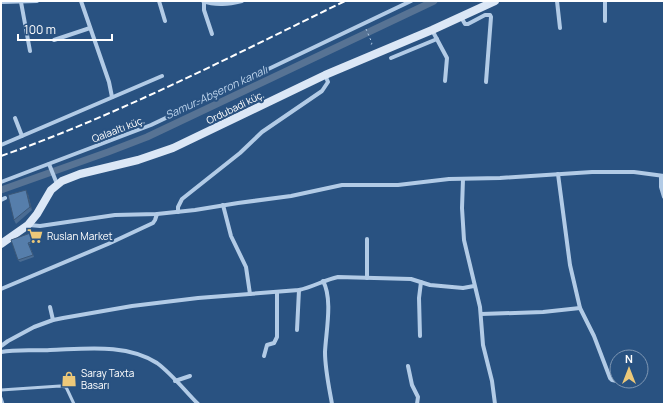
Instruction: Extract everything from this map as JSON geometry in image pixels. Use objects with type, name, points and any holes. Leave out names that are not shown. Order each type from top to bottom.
[{"type":"street","points":[[1,2],[37,1]]},
{"type":"street","points":[[81,1],[109,82],[112,97]]},
{"type":"street","points":[[159,1],[165,21]]},
{"type":"street","points":[[212,34],[204,10],[203,1],[225,4],[242,1]]},
{"type":"street","name":"Qalaaltı küç.","points":[[1,182],[151,125],[411,1]]},
{"type":"street","name":"Ordubadi küç.","points":[[1,244],[28,225],[57,184],[80,174],[138,160],[173,148],[325,75],[432,30],[494,1]]},
{"type":"street","points":[[557,1],[560,28]]},
{"type":"street","points":[[605,1],[605,21]]},
{"type":"street","points":[[21,2],[30,51]]},
{"type":"street","points":[[461,17],[466,24],[485,15],[490,15],[491,17],[486,82]]},
{"type":"street","points":[[54,40],[90,28]]},
{"type":"street","points":[[432,30],[447,58],[445,81]]},
{"type":"street","points":[[391,58],[437,39]]},
{"type":"street","points":[[178,212],[178,207],[182,199],[240,153],[262,132],[322,91],[328,82],[325,75]]},
{"type":"street","points":[[1,144],[162,76]]},
{"type":"street","points":[[15,118],[22,136]]},
{"type":"street","points":[[49,164],[57,184]]},
{"type":"street","points":[[28,225],[40,226],[115,215],[178,212],[291,196],[342,185],[398,185],[438,180],[558,174],[616,172],[662,176],[661,187],[664,198]]},
{"type":"street","points":[[558,174],[570,265],[580,308],[594,336],[609,375]]},
{"type":"street","points":[[463,179],[462,208],[464,235],[481,314],[483,345],[492,381],[495,404]]},
{"type":"street","points":[[223,206],[231,236],[246,267],[250,294]]},
{"type":"street","points":[[1,289],[108,244],[153,223],[157,214]]},
{"type":"street","points":[[367,239],[367,278]]},
{"type":"street","points":[[1,346],[34,327],[53,320],[160,302],[299,290],[309,288],[323,281],[338,278],[411,279],[430,285],[463,288],[474,286]]},
{"type":"street","points":[[323,281],[327,292],[328,306],[325,352],[332,404]]},
{"type":"street","points":[[420,336],[419,298],[421,282]]},
{"type":"street","points":[[297,330],[299,290]]},
{"type":"street","points":[[264,356],[268,345],[274,343],[277,337],[277,292]]},
{"type":"street","points":[[50,307],[53,320]]},
{"type":"street","points":[[481,314],[543,312],[580,308]]},
{"type":"street","points":[[1,352],[94,348],[124,351],[139,355],[156,363],[198,404]]},
{"type":"street","points":[[408,366],[412,384],[417,392],[417,404]]},
{"type":"street","points":[[175,381],[190,376]]},
{"type":"lane","points":[[1,390],[60,386],[66,388],[74,404]]},
{"type":"lane","points":[[1,398],[3,404]]},
{"type":"path","points":[[363,24],[373,45],[368,49],[369,56]]},
{"type":"building","points":[[26,190],[30,207],[14,220],[8,195]]},
{"type":"building","points":[[36,231],[39,239],[28,243],[33,255],[18,260],[11,240]]},
{"type":"waterway","name":"Samur-Abşeron kanalı","points":[[1,190],[147,137],[434,1]]},
{"type":"railway","points":[[1,156],[45,140],[132,103],[345,1]]},
{"type":"place","name":"Ruslan Market","points":[[35,236]]},
{"type":"place","name":"Saray Taxta Basarı","points":[[69,379]]}]
